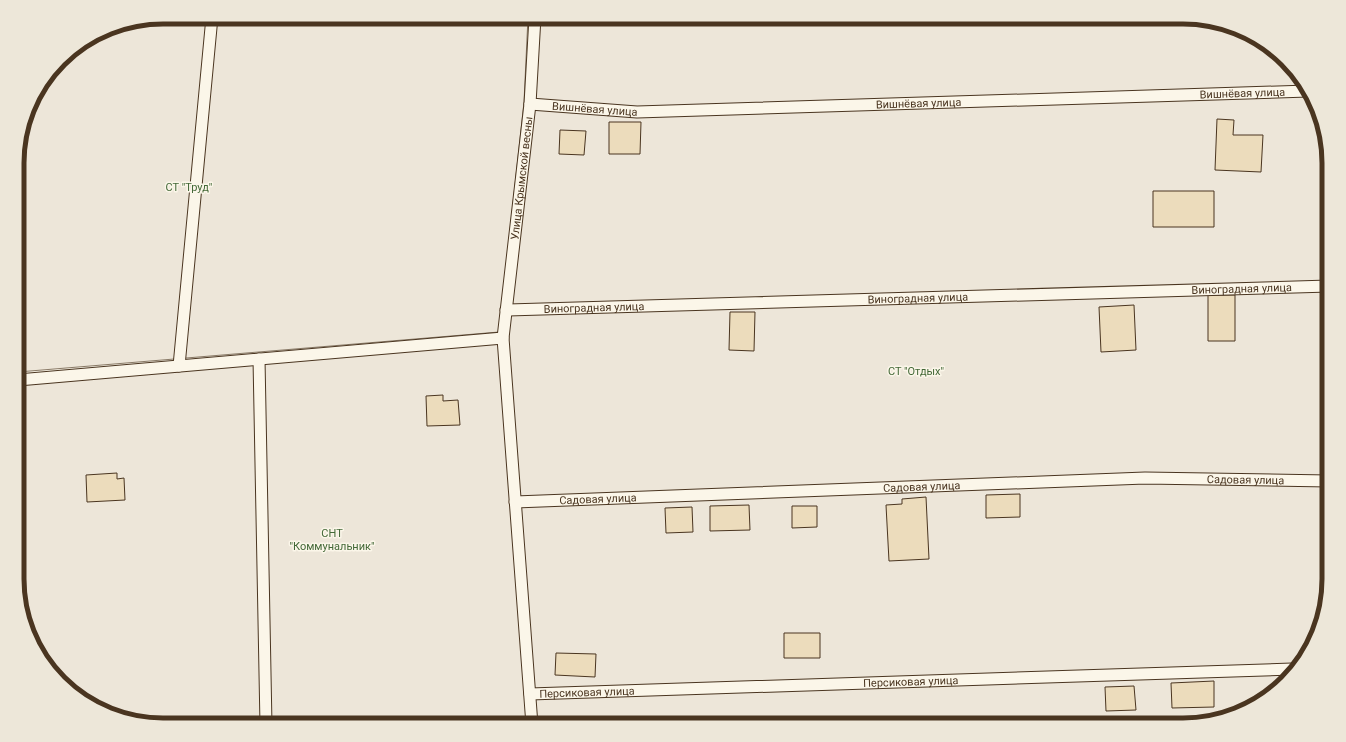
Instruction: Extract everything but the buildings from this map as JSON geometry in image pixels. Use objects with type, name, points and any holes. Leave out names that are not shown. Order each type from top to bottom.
[{"type":"lane","points":[[179,366],[211,24]]},
{"type":"lane","name":"Улица Крымской весны","points":[[532,718],[503,338],[530,104],[535,24]]},
{"type":"lane","name":"Вишнёвая улица","points":[[530,104],[637,112],[1302,91]]},
{"type":"lane","name":"Виноградная улица","points":[[506,310],[1322,286]]},
{"type":"lane","points":[[24,379],[503,338]]},
{"type":"lane","points":[[259,359],[266,718]]},
{"type":"lane","name":"Садовая улица","points":[[515,502],[1145,478],[1322,481]]},
{"type":"lane","name":"Персиковая улица","points":[[530,694],[1288,669]]},
{"type":"green space","name":"СТ \"Труд\"","points":[[154,24],[528,24],[524,102],[499,332],[24,372],[24,163],[25,145],[31,118],[38,101],[58,71],[71,58],[86,47],[118,31]]},
{"type":"green space","name":"СТ \"Отдых\"","points":[[534,24],[1183,24],[1201,25],[1219,29],[1253,43],[1268,53],[1281,65],[1293,78],[1303,93],[1311,110],[1319,136],[1322,243],[1322,588],[1317,615],[1303,649],[1293,664],[1268,689],[1253,699],[1228,711],[1192,718],[163,718],[145,717],[127,713],[93,699],[71,684],[58,671],[47,656],[38,641],[29,615],[25,597],[24,379],[503,338]]},
{"type":"park label","name":"СНТ \"Коммунальник\"","points":[[332,539]]}]
